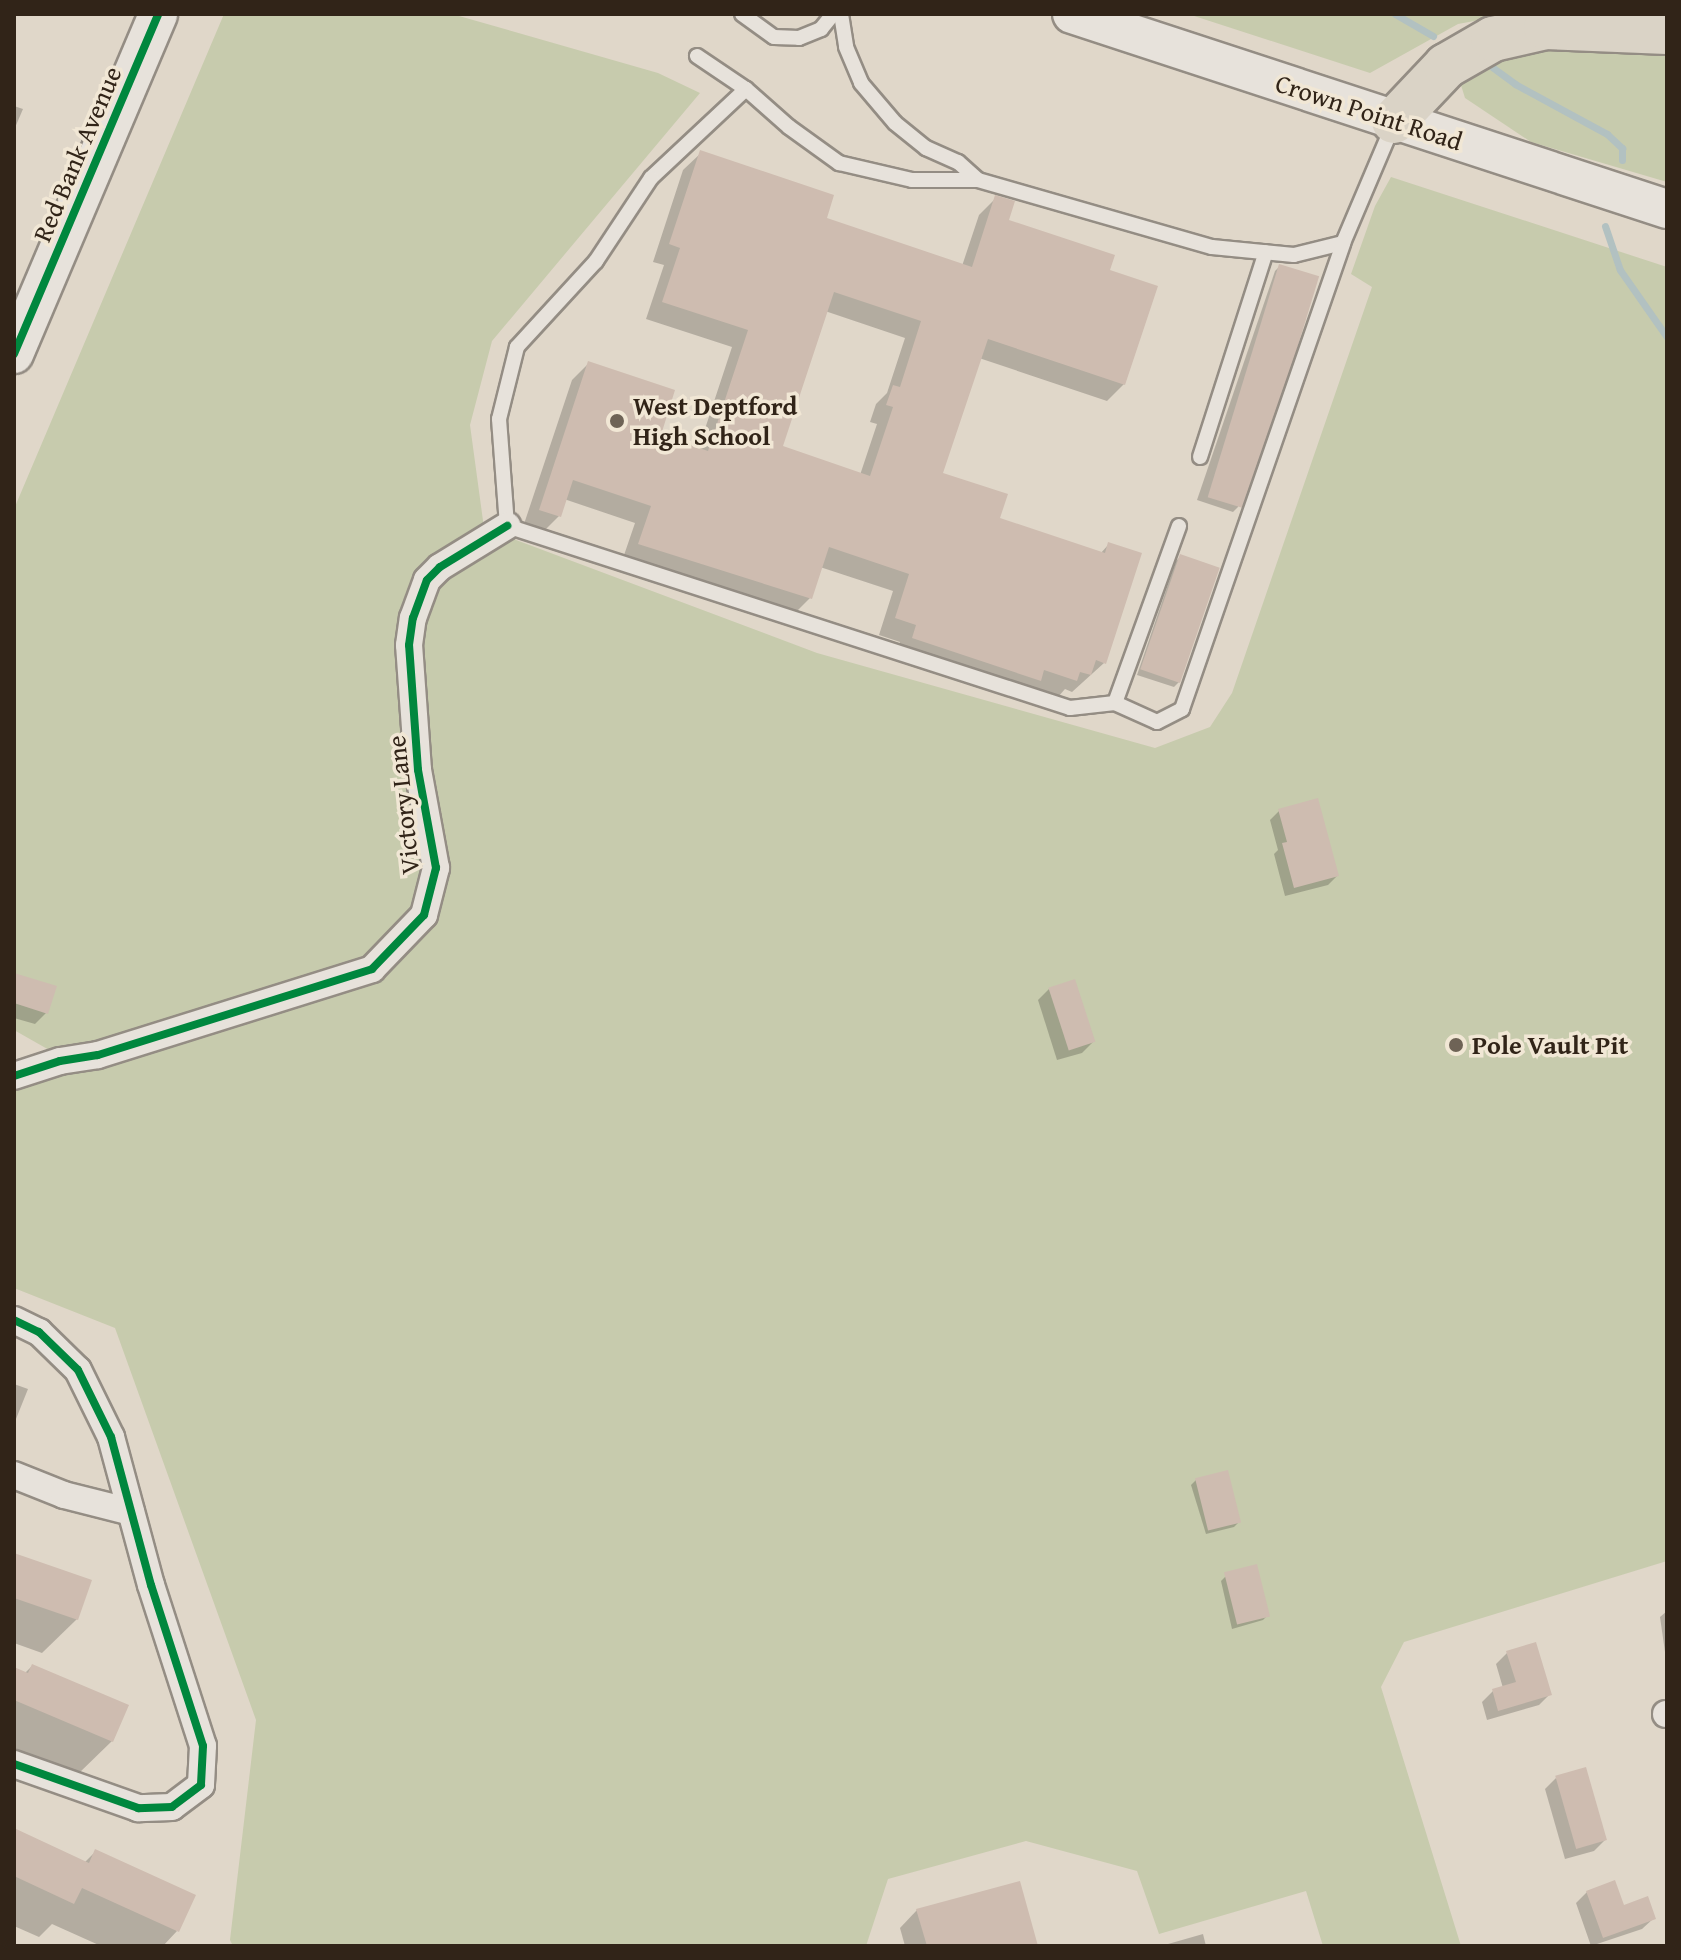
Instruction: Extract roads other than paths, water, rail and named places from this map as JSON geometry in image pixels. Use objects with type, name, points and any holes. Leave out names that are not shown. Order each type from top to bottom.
[{"type":"highway","points":[[1394,121],[1446,66],[1493,39],[1546,27],[1667,32]]},
{"type":"main road","name":"Crown Point Road","points":[[1072,14],[1667,209]]},
{"type":"main road","name":"Red Bank Avenue","points":[[14,354],[153,15]]},
{"type":"street","name":"Victory Lane","points":[[14,1076],[60,1061],[98,1055],[372,969],[424,915],[436,868],[418,770],[409,645],[413,618],[427,580],[440,567],[507,526]]},
{"type":"street","points":[[14,1320],[39,1332],[78,1370],[111,1437],[203,1746],[201,1785],[172,1807],[138,1808],[14,1764]]},
{"type":"street","points":[[14,1475],[64,1495],[131,1512]]},
{"type":"lane","points":[[742,14],[774,37],[799,38],[821,29],[833,14]]},
{"type":"lane","points":[[841,14],[846,47],[861,83],[895,123],[926,148],[958,162],[978,180]]},
{"type":"lane","points":[[697,56],[746,89],[789,127],[839,163],[912,180],[978,180],[1212,247],[1294,255],[1343,243]]},
{"type":"lane","points":[[746,89],[651,178],[596,261],[559,297],[517,347],[499,419],[507,526],[1070,708],[1115,703],[1157,722],[1182,709],[1343,243],[1394,121]]},
{"type":"lane","points":[[1200,457],[1266,252]]},
{"type":"lane","points":[[1115,703],[1179,526]]},
{"type":"waterway","points":[[1395,14],[1433,36]]},
{"type":"waterway","points":[[1492,67],[1515,84],[1607,134],[1622,148],[1622,160]]},
{"type":"waterway","points":[[1605,226],[1620,270],[1667,337]]},
{"type":"place","name":"West Deptford High School","points":[[617,421]]},
{"type":"place","name":"Pole Vault Pit","points":[[1456,1045]]}]
